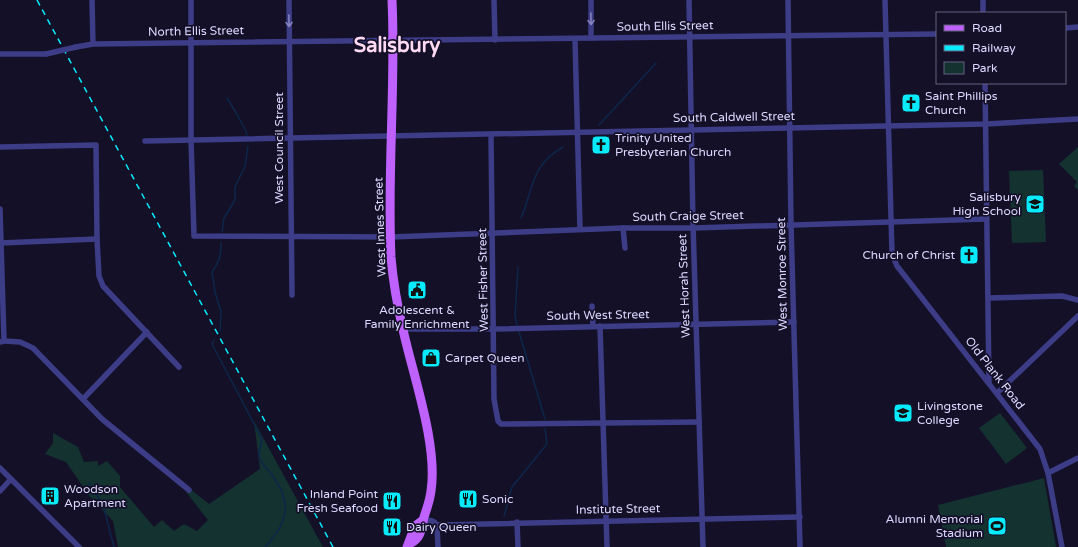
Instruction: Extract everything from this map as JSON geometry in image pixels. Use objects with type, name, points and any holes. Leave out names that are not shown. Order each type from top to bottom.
[{"type":"main road","name":"West Innes Street","points":[[392,0],[394,40],[390,137],[391,237],[394,278],[403,329],[428,432],[431,459],[431,491],[423,520],[415,526],[408,546]]},
{"type":"street","points":[[92,0],[92,44]]},
{"type":"street","points":[[191,0],[191,140]]},
{"type":"street","name":"West Council Street","points":[[289,0],[292,295]]},
{"type":"street","points":[[494,0],[495,40]]},
{"type":"street","points":[[591,0],[591,38]]},
{"type":"street","name":"West Horah Street","points":[[689,0],[693,228],[703,547]]},
{"type":"street","name":"West Monroe Street","points":[[788,0],[800,547]]},
{"type":"street","name":"Old Plank Road","points":[[885,0],[892,254],[897,266],[1040,449],[1048,472],[1062,547]]},
{"type":"street","points":[[983,0],[983,12]]},
{"type":"street","points":[[1066,28],[1078,27]]},
{"type":"street","name":"South Ellis Street","points":[[394,40],[936,34]]},
{"type":"street","points":[[575,39],[580,229]]},
{"type":"street","name":"North Ellis Street","points":[[0,54],[46,54],[92,44],[394,40]]},
{"type":"street","points":[[985,84],[989,383]]},
{"type":"street","name":"South Caldwell Street","points":[[145,141],[986,124],[1078,119]]},
{"type":"street","name":"West Fisher Street","points":[[491,135],[494,399],[498,421],[500,424],[603,422]]},
{"type":"street","name":"South Craige Street","points":[[191,140],[194,236],[391,237],[493,234],[580,229],[693,228],[986,219]]},
{"type":"street","points":[[0,147],[96,145],[97,239],[99,276],[102,286],[179,367]]},
{"type":"street","points":[[0,209],[2,342],[20,342],[33,348],[102,419],[188,490]]},
{"type":"street","points":[[623,228],[625,248]]},
{"type":"street","points":[[1,242],[97,239]]},
{"type":"street","points":[[988,298],[1062,296],[1078,300]]},
{"type":"street","points":[[592,306],[593,326]]},
{"type":"street","points":[[997,393],[1078,316]]},
{"type":"street","name":"South West Street","points":[[403,329],[494,329],[794,322]]},
{"type":"street","points":[[600,326],[607,547]]},
{"type":"street","points":[[83,399],[147,332]]},
{"type":"street","points":[[603,422],[699,422]]},
{"type":"street","points":[[1048,472],[1078,458]]},
{"type":"street","points":[[0,468],[78,546]]},
{"type":"street","points":[[0,491],[11,479]]},
{"type":"street","name":"Institute Street","points":[[423,520],[428,526],[434,528],[437,526],[517,522],[800,517]]},
{"type":"street","points":[[517,522],[518,547]]},
{"type":"street","points":[[437,526],[438,547]]},
{"type":"green space","points":[[1078,147],[1078,190],[1074,186],[1077,182],[1059,164]]},
{"type":"green space","points":[[1043,170],[1046,242],[1012,243],[1009,171]]},
{"type":"green space","points":[[1000,413],[1027,448],[1006,464],[979,428]]},
{"type":"green space","points":[[254,421],[323,547],[118,547],[113,521],[90,497],[66,462],[45,454],[53,443],[53,433],[78,447],[84,462],[98,461],[98,466],[107,461],[120,476],[120,487],[154,527],[162,520],[174,531],[184,524],[197,531],[208,520],[186,492],[189,488],[209,504],[260,469]]},
{"type":"green space","name":"Alumni Memorial Stadium","points":[[1044,478],[1056,547],[946,547],[938,505]]},
{"type":"waterway","points":[[599,125],[656,63]]},
{"type":"waterway","points":[[227,98],[242,123],[247,135]]},
{"type":"waterway","points":[[222,232],[224,218],[235,200],[235,187],[245,166],[248,146]]},
{"type":"waterway","points":[[521,218],[534,178],[544,162],[552,154],[563,147]]},
{"type":"waterway","points":[[220,331],[221,312],[215,292],[212,272],[219,259],[221,243]]},
{"type":"waterway","points":[[517,325],[515,316],[518,267]]},
{"type":"waterway","points":[[519,332],[545,419]]},
{"type":"waterway","points":[[214,340],[212,344],[262,439],[259,453],[261,461],[279,485],[283,495],[285,504],[283,521],[279,530],[265,547]]},
{"type":"waterway","points":[[504,516],[512,487],[547,444],[545,429]]},
{"type":"waterway","points":[[89,483],[103,505],[114,547]]},
{"type":"railway","points":[[37,0],[333,547]]},
{"type":"place","name":"Saint Phillips Church","points":[[911,103]]},
{"type":"place","name":"Trinity United Presbyterian Church","points":[[601,145]]},
{"type":"place","name":"Salisbury High School","points":[[1035,204]]},
{"type":"place","name":"Church of Christ","points":[[969,255]]},
{"type":"place","name":"Adolescent & Family Enrichment","points":[[417,290]]},
{"type":"place","name":"Carpet Queen","points":[[431,358]]},
{"type":"place","name":"Livingstone College","points":[[903,413]]},
{"type":"place","name":"Woodson Apartment","points":[[50,496]]},
{"type":"place","name":"Sonic","points":[[468,499]]},
{"type":"place","name":"Inland Point Fresh Seafood","points":[[392,501]]},
{"type":"place","name":"Alumni Memorial Stadium","points":[[997,526]]},
{"type":"place","name":"Dairy Queen","points":[[392,527]]},
{"type":"district","name":"Salisbury","points":[[397,46]]}]
